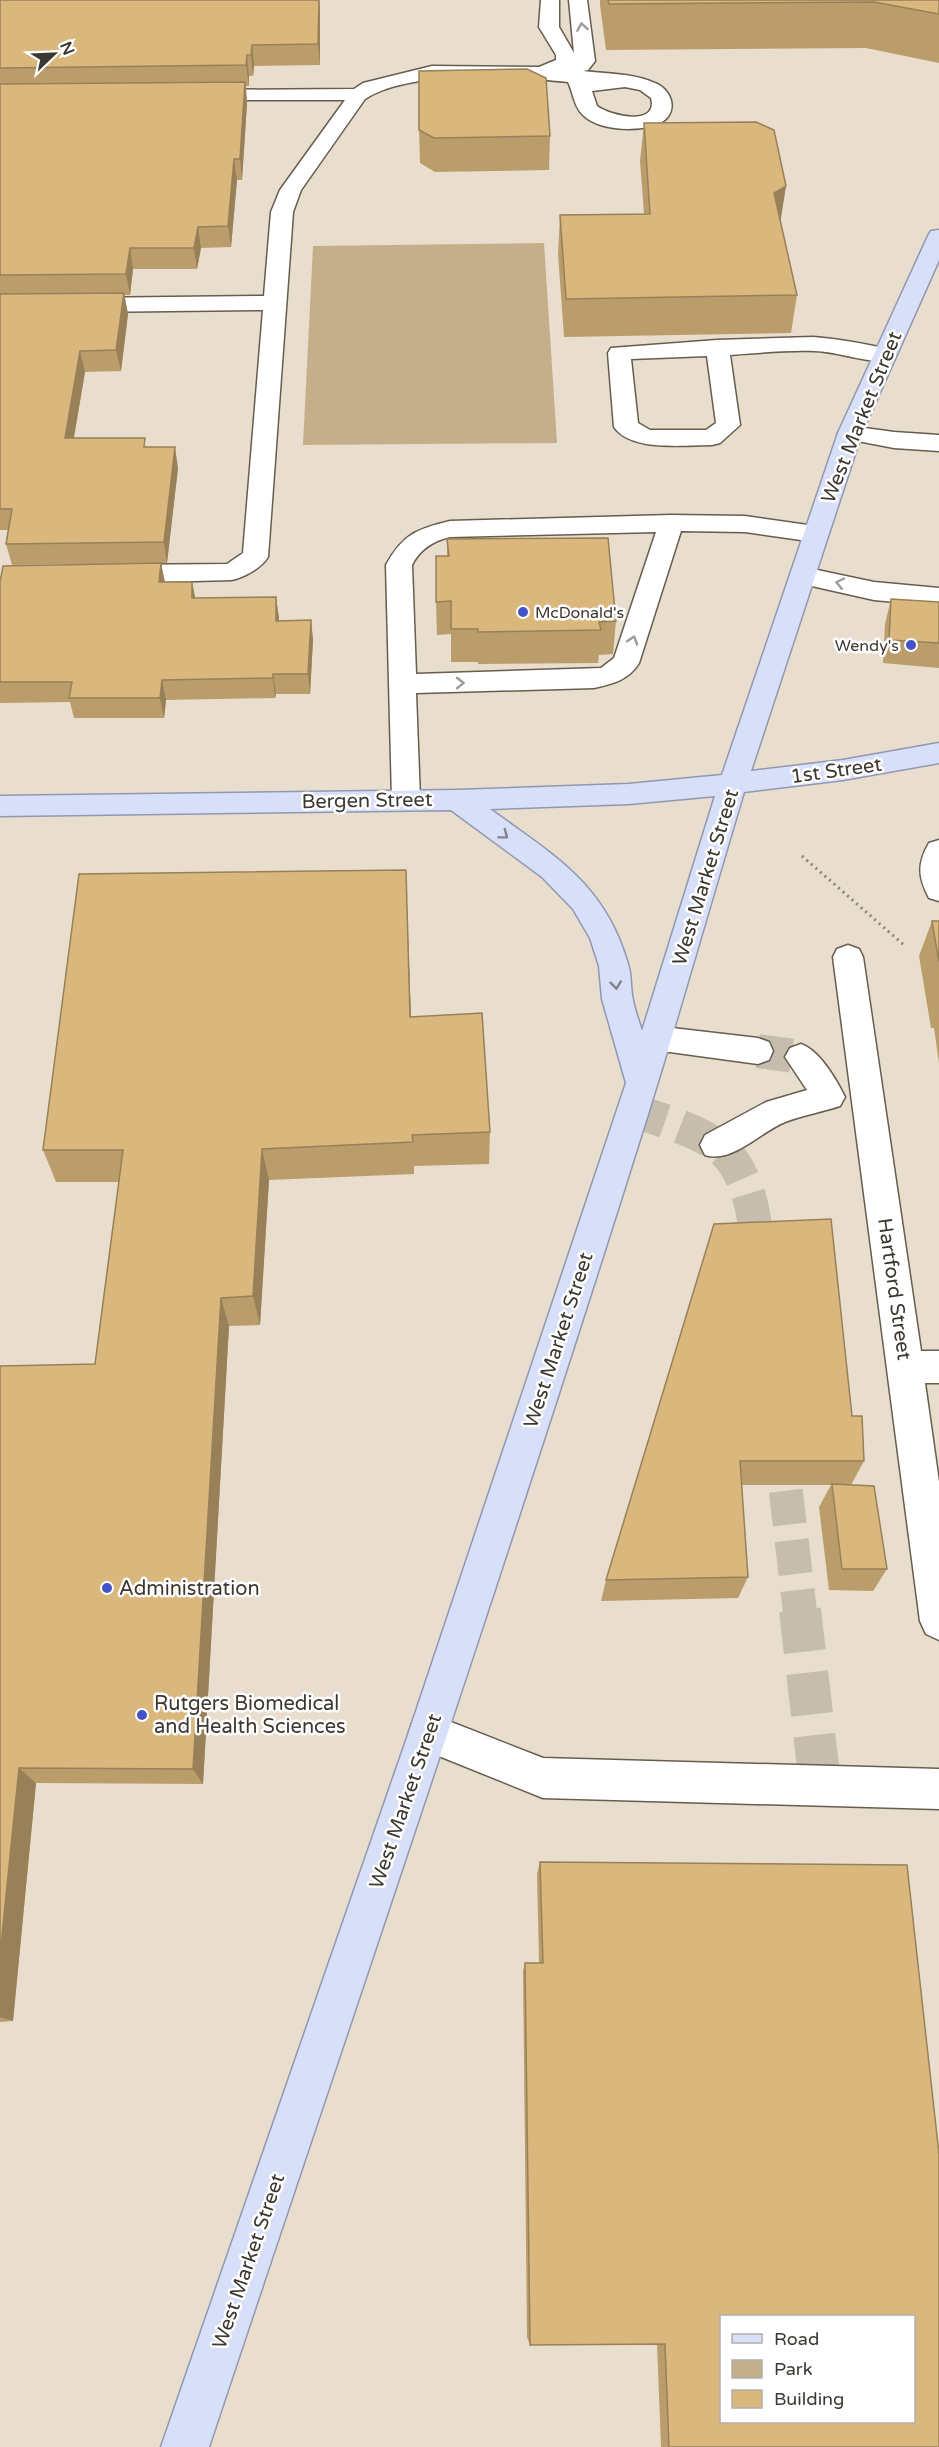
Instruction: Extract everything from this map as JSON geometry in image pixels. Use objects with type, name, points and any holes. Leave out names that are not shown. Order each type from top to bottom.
[{"type":"main road","name":"West Market Street","points":[[185,2447],[428,1732],[655,1038],[733,783],[803,576],[814,534],[850,433],[939,236]]},
{"type":"main road","name":"1st Street","points":[[733,783],[843,770],[939,753]]},
{"type":"main road","name":"Bergen Street","points":[[0,806],[457,800],[650,793],[733,783]]},
{"type":"main road","points":[[457,800],[552,868],[583,901],[604,936],[614,966],[617,999],[640,1082]]},
{"type":"street","points":[[93,574],[232,572],[255,557],[282,212],[286,200],[358,95],[370,87],[432,72],[542,73],[573,67],[655,91],[661,97],[663,105],[677,121],[619,123],[596,116],[585,104],[585,97],[573,67],[549,27],[550,0]]},
{"type":"street","points":[[573,67],[578,0]]},
{"type":"street","points":[[585,97],[588,90],[595,86],[624,81]]},
{"type":"street","points":[[190,94],[358,95]]},
{"type":"street","points":[[0,306],[274,303]]},
{"type":"street","points":[[717,347],[728,424],[712,438],[646,437],[626,427],[620,353],[717,347],[813,344],[839,346],[884,356]]},
{"type":"street","points":[[850,433],[894,440],[939,443]]},
{"type":"street","points":[[406,799],[399,565],[406,549],[425,535],[450,529],[671,523],[745,524],[814,534]]},
{"type":"street","points":[[401,684],[594,679],[610,675],[626,663],[671,523]]},
{"type":"street","points":[[803,576],[874,591],[939,597]]},
{"type":"street","points":[[874,591],[928,611],[939,612]]},
{"type":"street","points":[[939,852],[933,867],[934,879],[939,890]]},
{"type":"street","name":"Hartford Street","points":[[848,957],[867,1100],[923,1367],[939,1621]]},
{"type":"street","points":[[655,1038],[759,1051]]},
{"type":"street","points":[[801,1057],[829,1097]]},
{"type":"street","points":[[716,1145],[777,1111],[829,1097],[867,1100]]},
{"type":"street","points":[[428,1732],[543,1778],[939,1789]]},
{"type":"path","points":[[802,856],[904,945]]},
{"type":"green space","points":[[544,243],[557,443],[303,445],[313,246]]},
{"type":"building","points":[[0,0],[319,0],[318,44],[252,45],[251,55],[247,55],[246,65],[0,68]]},
{"type":"building","points":[[608,0],[939,0],[939,14],[874,2],[609,4]]},
{"type":"building","points":[[527,69],[546,78],[550,136],[434,138],[419,130],[419,71]]},
{"type":"building","points":[[245,82],[240,159],[234,159],[228,226],[198,227],[194,248],[130,248],[126,274],[0,275],[0,84]]},
{"type":"building","points":[[756,122],[774,130],[786,186],[774,193],[797,295],[566,299],[560,215],[650,214],[644,123]]},
{"type":"building","points":[[124,293],[116,350],[80,351],[65,438],[145,438],[144,447],[175,447],[164,542],[6,544],[12,509],[0,509],[0,294]]},
{"type":"building","name":"McDonald's","points":[[608,538],[616,621],[599,622],[601,630],[478,632],[478,629],[451,629],[451,601],[436,602],[436,556],[449,556],[447,539]]},
{"type":"building","points":[[161,563],[159,582],[192,582],[192,598],[276,597],[276,621],[311,620],[308,674],[273,674],[273,678],[162,680],[160,698],[69,698],[72,682],[0,682],[0,582],[3,566]]},
{"type":"building","points":[[891,599],[939,602],[939,643],[889,640]]},
{"type":"building","name":"Administration","points":[[406,870],[410,1017],[482,1013],[490,1132],[412,1135],[413,1142],[262,1149],[253,1296],[221,1298],[193,1769],[19,1768],[0,1955],[0,1366],[95,1364],[123,1150],[43,1150],[79,874]]},
{"type":"building","points":[[932,921],[939,921],[939,962]]},
{"type":"building","points":[[831,1219],[852,1416],[862,1416],[864,1461],[740,1461],[748,1577],[606,1580],[714,1224]]},
{"type":"building","points":[[832,1484],[874,1486],[887,1569],[842,1569]]},
{"type":"building","points":[[540,1862],[907,1865],[939,2154],[939,2447],[669,2447],[665,2344],[530,2345],[525,1963],[543,1963]]},
{"type":"tunnel","points":[[758,1051],[801,1057]]},
{"type":"tunnel","points":[[633,1110],[696,1133],[728,1155],[745,1184],[750,1200],[760,1267]]},
{"type":"tunnel","points":[[780,1441],[800,1612]]},
{"type":"tunnel","points":[[800,1610],[820,1784]]},
{"type":"place","name":"McDonald's","points":[[523,612]]},
{"type":"place","name":"Wendy's","points":[[911,645]]},
{"type":"place","name":"Administration","points":[[107,1588]]},
{"type":"place","name":"Rutgers Biomedical and Health Sciences","points":[[142,1715]]}]
